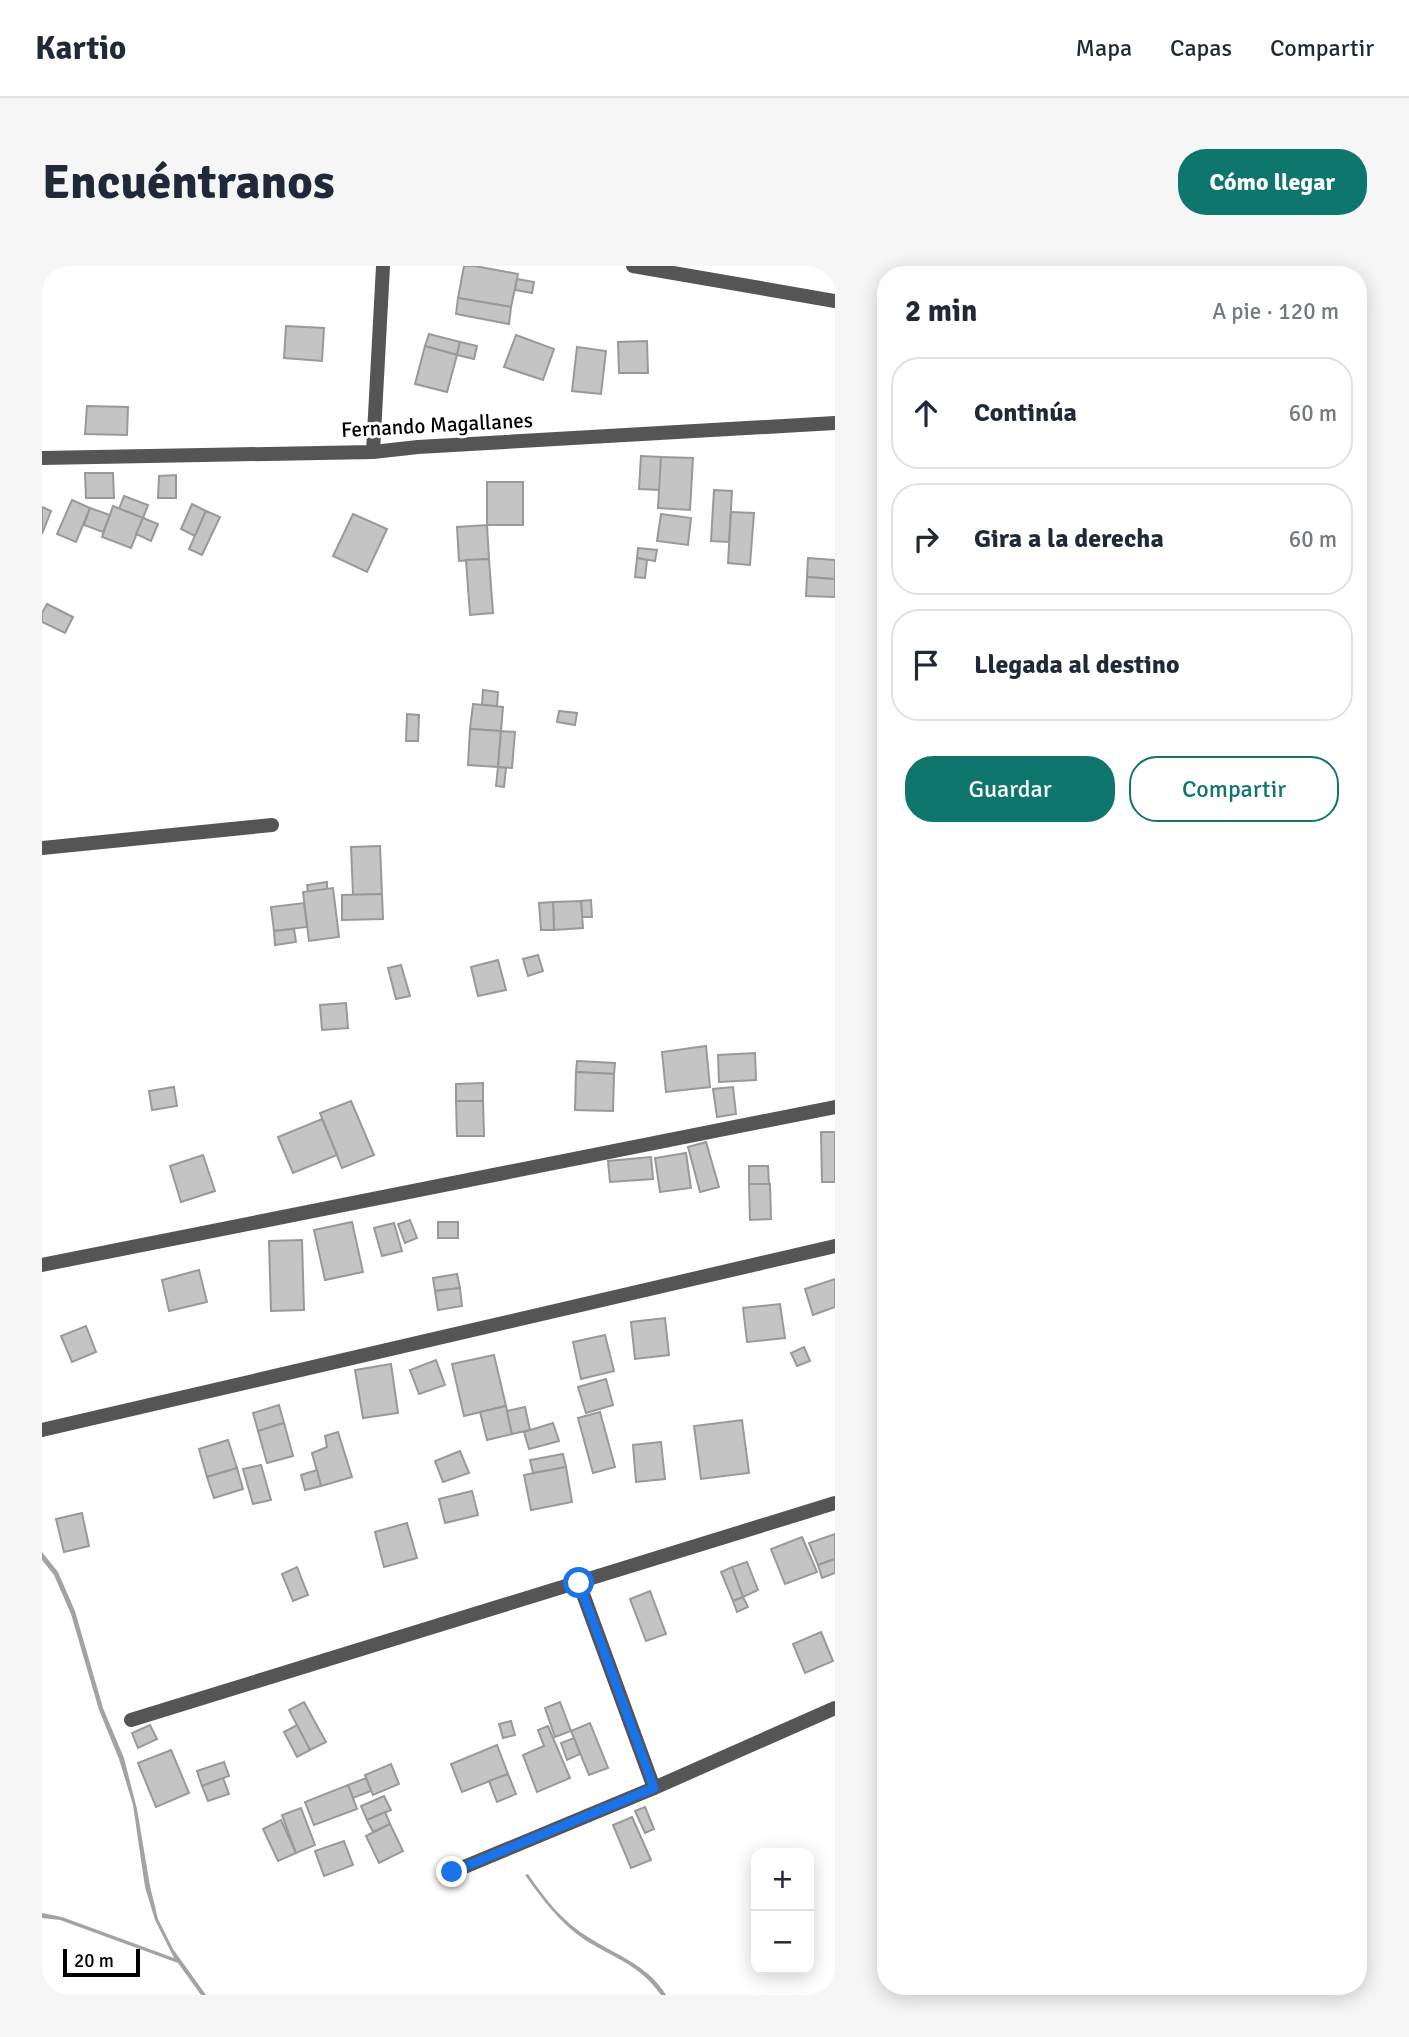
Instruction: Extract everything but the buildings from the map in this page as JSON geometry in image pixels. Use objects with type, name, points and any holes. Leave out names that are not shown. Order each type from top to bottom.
[{"type":"street","points":[[373,452],[383,266]]},
{"type":"street","points":[[633,266],[835,301]]},
{"type":"street","name":"Fernando Magallanes","points":[[42,458],[373,452],[418,447],[835,423]]},
{"type":"street","points":[[42,848],[272,825]]},
{"type":"street","points":[[42,1265],[835,1107]]},
{"type":"street","points":[[42,1430],[835,1246]]},
{"type":"street","points":[[131,1720],[835,1503]]},
{"type":"street","points":[[579,1583],[654,1788]]},
{"type":"street","points":[[452,1872],[654,1788],[835,1708]]},
{"type":"shaded area","points":[[42,1552],[58,1572],[75,1611],[103,1708],[124,1758],[137,1809],[158,1919],[173,1949],[206,1995],[201,1995],[178,1963],[60,1920],[42,1918],[42,1913],[62,1917],[174,1958],[155,1920],[145,1887],[133,1805],[119,1759],[99,1710],[71,1614],[54,1575],[42,1560]]},
{"type":"shaded area","points":[[528,1874],[562,1917],[588,1937],[641,1968],[666,1995],[661,1995],[635,1969],[585,1940],[568,1926],[538,1893],[525,1875]]},
{"type":"route","points":[[452,1872],[654,1788],[579,1583]]}]
